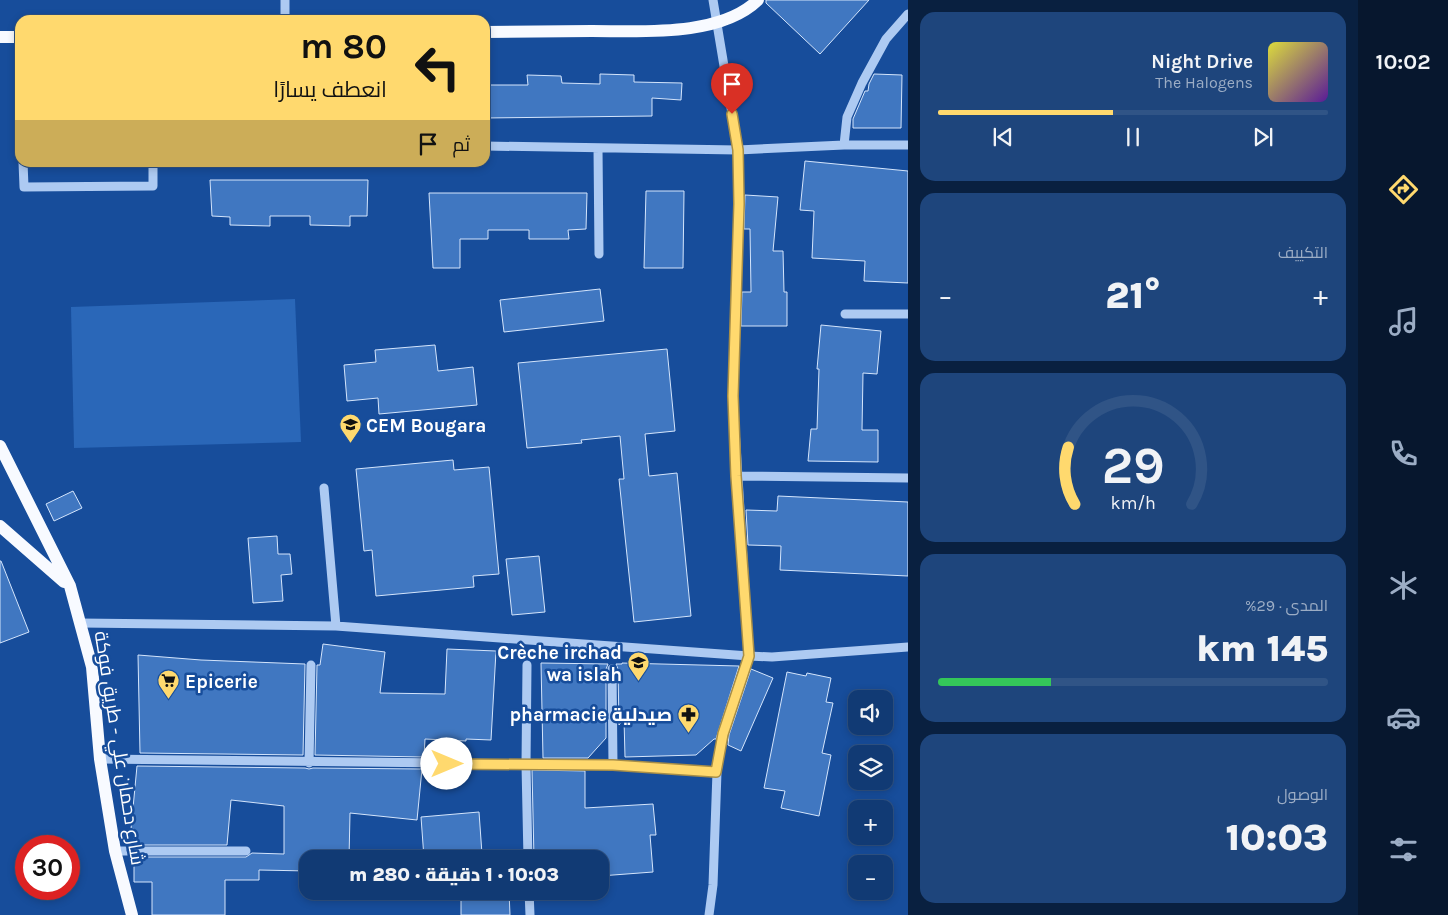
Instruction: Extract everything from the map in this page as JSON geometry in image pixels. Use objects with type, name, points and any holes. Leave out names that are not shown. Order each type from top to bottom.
[{"type":"main road","points":[[490,32],[679,30],[716,23],[751,7],[758,0]]},
{"type":"main road","points":[[0,37],[15,37]]},
{"type":"main road","name":"شارع دحمان علي - طريق فوكة","points":[[0,446],[70,586],[92,667],[100,759],[115,850],[132,915]]},
{"type":"main road","points":[[0,526],[70,586]]},
{"type":"street","points":[[285,0],[285,15]]},
{"type":"street","points":[[709,915],[712,885],[716,772],[723,734],[749,656],[736,476],[733,396],[739,212],[738,150],[713,0]]},
{"type":"street","points":[[844,145],[847,117],[862,83],[886,39],[908,14]]},
{"type":"street","points":[[490,146],[738,150],[844,145],[908,145]]},
{"type":"street","points":[[598,148],[599,254]]},
{"type":"street","points":[[23,167],[24,187],[153,186],[153,167]]},
{"type":"street","points":[[845,314],[908,314]]},
{"type":"street","points":[[736,476],[908,478]]},
{"type":"street","points":[[324,488],[336,626]]},
{"type":"street","points":[[80,623],[336,626],[772,657],[908,647]]},
{"type":"street","points":[[309,763],[311,665]]},
{"type":"street","points":[[526,665],[528,850]]},
{"type":"street","points":[[612,670],[613,765]]},
{"type":"street","points":[[100,759],[309,763],[613,765],[716,772]]},
{"type":"street","points":[[115,850],[246,851]]},
{"type":"street","points":[[529,900],[530,915]]},
{"type":"shaded area","points":[[295,299],[301,442],[74,448],[71,307]]},
{"type":"building","points":[[766,0],[869,0],[820,54],[766,3]]},
{"type":"building","points":[[600,74],[634,75],[634,82],[682,83],[681,100],[652,98],[652,116],[490,118],[490,85],[528,85],[527,75],[561,76],[562,83],[600,84]]},
{"type":"building","points":[[874,74],[902,75],[901,128],[853,128],[853,119],[865,91],[868,91]]},
{"type":"building","points":[[805,161],[908,171],[908,283],[864,281],[865,261],[812,258],[814,211],[800,210]]},
{"type":"building","points":[[210,180],[368,180],[367,216],[350,216],[350,226],[310,225],[310,216],[270,216],[270,226],[230,225],[230,217],[212,216]]},
{"type":"building","points":[[646,191],[684,191],[683,268],[644,268]]},
{"type":"building","points":[[429,193],[587,193],[586,229],[568,230],[569,239],[529,239],[529,230],[488,230],[488,239],[460,239],[460,268],[433,268]]},
{"type":"building","points":[[745,195],[778,197],[773,251],[783,251],[784,292],[787,292],[787,326],[741,326],[742,292],[751,292],[750,229],[744,229]]},
{"type":"building","points":[[600,289],[604,321],[504,332],[500,300]]},
{"type":"building","points":[[821,325],[881,331],[877,374],[863,373],[862,430],[878,430],[878,462],[808,461],[811,429],[817,429],[819,369],[817,369]]},
{"type":"building","points":[[435,345],[438,371],[473,367],[477,405],[379,414],[378,398],[347,401],[344,365],[376,362],[375,350]]},
{"type":"building","points":[[667,349],[675,431],[645,434],[649,476],[677,473],[691,616],[634,622],[619,479],[624,479],[620,436],[581,440],[582,443],[527,448],[518,363]]},
{"type":"building","points":[[453,460],[454,470],[489,467],[499,574],[473,576],[474,587],[376,596],[372,550],[364,551],[356,469]]},
{"type":"building","points":[[73,491],[82,508],[54,521],[46,504]]},
{"type":"building","points":[[778,496],[908,502],[908,576],[780,570],[781,546],[748,545],[746,510],[777,511]]},
{"type":"building","points":[[277,536],[278,554],[290,554],[292,574],[281,575],[283,601],[253,603],[248,538]]},
{"type":"building","points":[[539,556],[545,612],[512,615],[506,559]]},
{"type":"building","points":[[0,561],[29,632],[0,643]]},
{"type":"building","points":[[323,644],[385,652],[380,693],[445,694],[447,649],[496,651],[491,740],[425,739],[424,757],[315,755],[317,665],[320,665]]},
{"type":"building","points":[[138,655],[201,660],[305,664],[303,755],[140,753]]},
{"type":"building","points":[[541,663],[608,664],[606,669],[606,738],[588,758],[543,758]]},
{"type":"building","points":[[616,664],[739,666],[716,739],[696,755],[625,757],[624,719],[619,725],[618,669]]},
{"type":"building","points":[[751,669],[773,678],[741,751],[728,745],[729,735]]},
{"type":"building","points":[[787,672],[806,676],[807,673],[831,678],[826,702],[833,703],[822,753],[831,755],[819,816],[781,808],[785,791],[764,788]]},
{"type":"building","points":[[137,766],[422,769],[417,820],[350,813],[349,850],[299,850],[299,871],[259,870],[259,880],[225,880],[225,915],[152,915],[152,882],[134,882],[134,857],[246,857],[252,853],[284,854],[284,806],[231,800],[227,845],[134,845],[134,829],[131,829]]},
{"type":"building","points":[[532,770],[585,771],[585,808],[653,804],[656,835],[650,835],[653,872],[609,875],[609,850],[534,850]]},
{"type":"building","points":[[479,812],[482,850],[423,850],[421,817]]},
{"type":"building","points":[[461,900],[509,900],[510,915],[461,915]]},
{"type":"place","name":"CEM Bougara","points":[[350,444]]},
{"type":"place","name":"Crèche irchad wa islah","points":[[638,682]]},
{"type":"place","name":"Epicerie","points":[[169,700]]},
{"type":"place","name":"pharmacie صيدلية","points":[[688,733]]},
{"type":"route","points":[[447,764],[613,765],[716,772],[723,734],[749,656],[736,476],[733,396],[739,204],[738,150],[732,114]]}]
